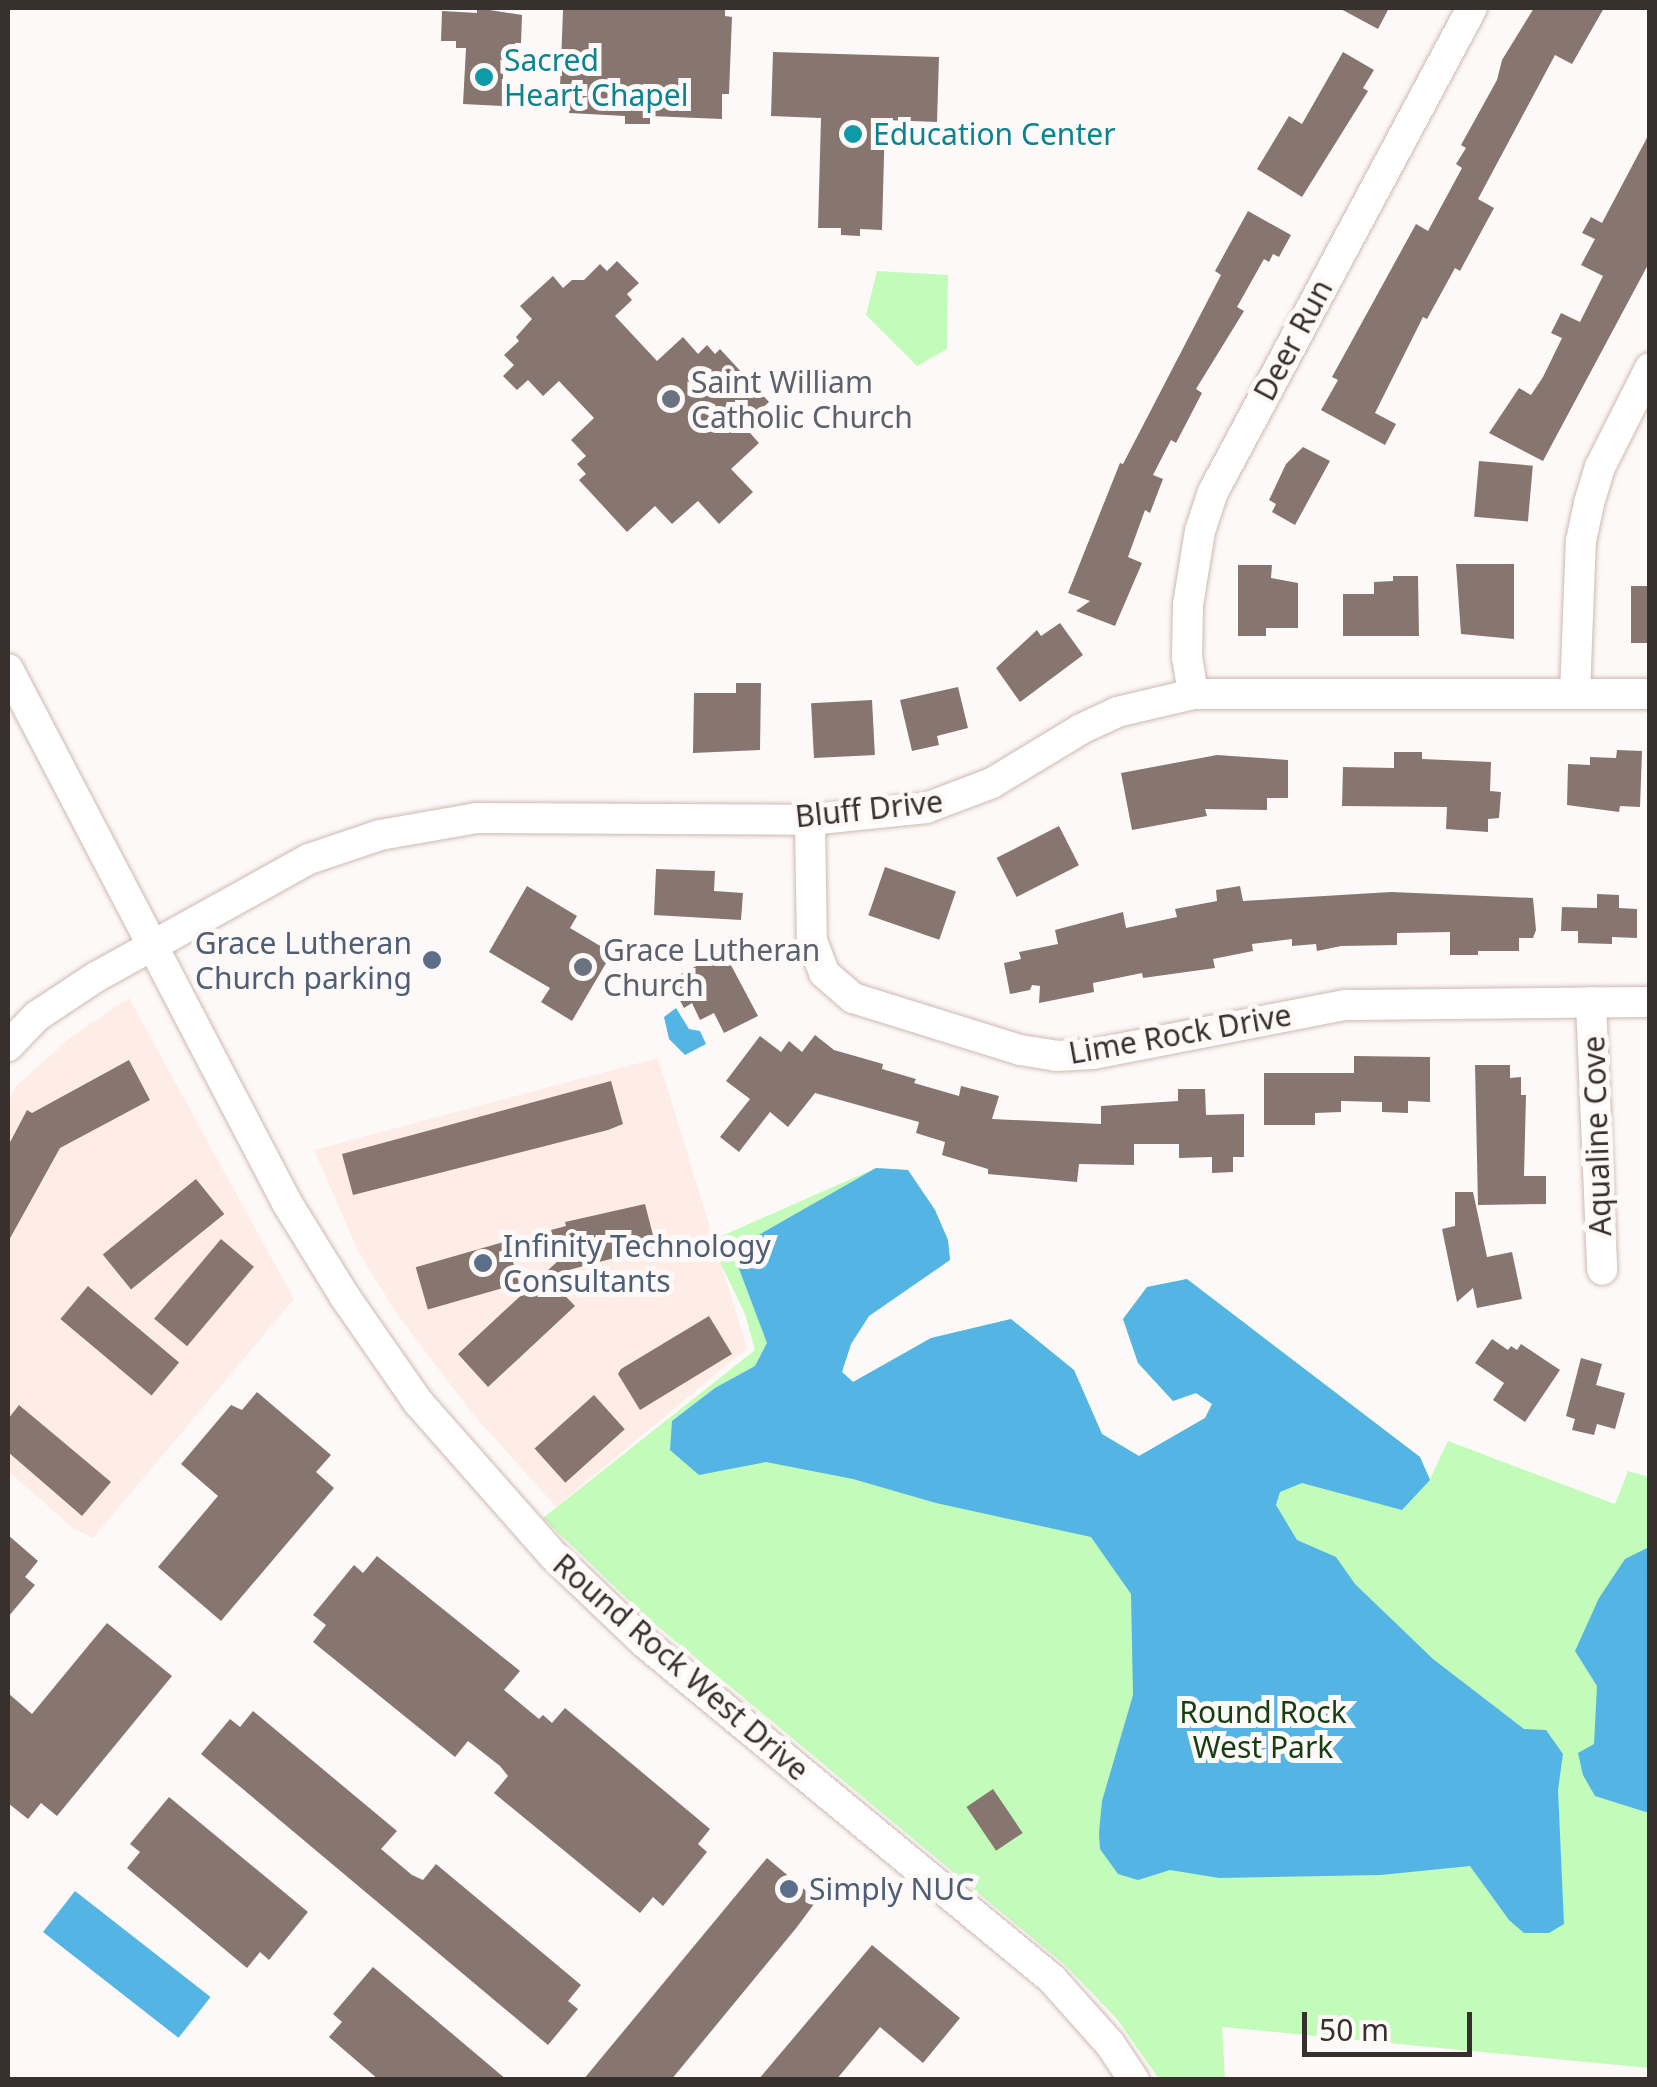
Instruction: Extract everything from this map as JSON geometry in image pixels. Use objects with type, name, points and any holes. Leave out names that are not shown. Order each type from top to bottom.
[{"type":"street","name":"Deer Run","points":[[1193,694],[1187,658],[1188,605],[1200,531],[1214,492],[1472,8]]},
{"type":"street","points":[[1574,694],[1581,542],[1589,503],[1616,432],[1650,368]]},
{"type":"street","name":"Round Rock West Drive","points":[[8,670],[287,1203],[345,1298],[418,1402],[484,1480],[645,1642],[1052,1979],[1110,2044],[1134,2080]]},
{"type":"street","name":"Bluff Drive","points":[[8,1046],[65,995],[309,860],[380,835],[476,818],[588,815],[810,820],[908,811],[960,798],[1117,712],[1193,694],[1650,694]]},
{"type":"street","name":"Lime Rock Drive","points":[[810,820],[812,941],[824,973],[853,998],[1020,1050],[1056,1056],[1094,1054],[1346,1005],[1650,1002]]},
{"type":"street","name":"Aqualine Cove","points":[[1592,1002],[1602,1270]]},
{"type":"shaded area","points":[[129,998],[294,1299],[93,1538],[74,1529],[8,1471],[8,1102],[16,1086],[71,1037]]},
{"type":"shaded area","points":[[658,1058],[747,1348],[556,1507],[472,1413],[397,1314],[359,1253],[314,1150]]},
{"type":"green space","points":[[877,271],[948,275],[947,349],[917,366],[866,315]]},
{"type":"green space","name":"Round Rock West Park","points":[[876,1168],[908,1170],[935,1210],[948,1240],[950,1260],[869,1316],[851,1344],[842,1372],[854,1382],[931,1338],[1011,1319],[1074,1370],[1102,1434],[1139,1456],[1205,1418],[1212,1404],[1196,1393],[1173,1401],[1138,1363],[1123,1319],[1147,1287],[1187,1279],[1420,1457],[1430,1479],[1448,1441],[1615,1504],[1628,1471],[1649,1477],[1649,2068],[1222,2027],[1225,2079],[1159,2079],[1117,2019],[1065,1965],[644,1615],[543,1518],[755,1350],[745,1314],[710,1241]]},
{"type":"water","points":[[676,1008],[689,1029],[700,1031],[706,1044],[685,1055],[669,1039],[664,1017]]},
{"type":"water","points":[[876,1168],[908,1170],[935,1210],[948,1240],[950,1260],[869,1316],[851,1344],[842,1372],[853,1382],[931,1338],[1011,1319],[1074,1370],[1102,1434],[1139,1456],[1205,1418],[1212,1404],[1196,1393],[1173,1401],[1138,1363],[1123,1319],[1147,1287],[1187,1279],[1420,1457],[1430,1480],[1402,1510],[1302,1483],[1280,1492],[1276,1505],[1297,1540],[1336,1557],[1355,1584],[1433,1659],[1524,1729],[1546,1730],[1563,1754],[1558,1790],[1564,1924],[1549,1933],[1524,1933],[1509,1920],[1470,1866],[1381,1875],[1219,1878],[1170,1870],[1138,1880],[1118,1874],[1100,1849],[1099,1833],[1102,1801],[1133,1695],[1131,1594],[1091,1537],[766,1462],[699,1475],[670,1450],[672,1421],[715,1388],[755,1366],[767,1343],[738,1266],[748,1241]]},
{"type":"water","points":[[1649,1547],[1649,1813],[1595,1796],[1583,1775],[1578,1753],[1594,1744],[1597,1686],[1575,1651],[1599,1598],[1625,1559]]},
{"type":"water","points":[[75,1891],[211,1997],[179,2038],[43,1932]]},
{"type":"building","name":"Sacred Heart Chapel","points":[[477,8],[522,15],[521,43],[515,43],[515,50],[504,50],[502,106],[463,104],[466,48],[456,48],[456,41],[441,41],[442,11],[477,13]]},
{"type":"building","points":[[725,8],[725,16],[732,17],[729,94],[722,94],[722,119],[650,116],[650,124],[625,124],[625,116],[569,113],[570,89],[560,88],[563,10]]},
{"type":"building","points":[[1339,8],[1389,8],[1378,29]]},
{"type":"building","points":[[1534,8],[1604,8],[1572,64],[1555,55],[1478,199],[1494,208],[1460,271],[1455,268],[1427,319],[1423,317],[1375,413],[1396,424],[1385,445],[1321,410],[1338,380],[1332,377],[1416,224],[1428,231],[1462,168],[1456,164],[1466,148],[1461,145],[1497,80],[1502,60]]},
{"type":"building","name":"Education Center","points":[[773,52],[939,57],[937,122],[885,120],[882,230],[860,229],[860,236],[841,235],[841,228],[818,228],[821,118],[771,116]]},
{"type":"building","points":[[1343,52],[1374,70],[1363,88],[1368,91],[1302,197],[1257,169],[1289,116],[1302,124]]},
{"type":"building","points":[[1650,132],[1650,261],[1543,461],[1489,433],[1519,388],[1531,395],[1543,377],[1562,338],[1551,333],[1561,313],[1580,322],[1603,276],[1581,265],[1595,239],[1582,233],[1591,217],[1602,223]]},
{"type":"building","points":[[1248,211],[1291,235],[1279,257],[1273,254],[1269,262],[1264,259],[1237,307],[1244,311],[1196,389],[1202,393],[1176,443],[1171,440],[1153,475],[1163,479],[1150,513],[1145,510],[1128,557],[1142,563],[1115,626],[1076,611],[1090,601],[1068,593],[1120,463],[1123,464],[1221,275],[1215,271]]},
{"type":"building","name":"Saint William Catholic Church","points":[[617,261],[639,283],[627,294],[632,300],[615,316],[657,361],[683,337],[698,354],[707,345],[715,354],[720,349],[769,402],[743,425],[759,443],[731,469],[753,492],[719,524],[698,501],[672,524],[655,506],[627,532],[579,480],[586,474],[577,464],[586,456],[571,440],[594,418],[559,381],[543,396],[528,380],[517,390],[503,376],[514,365],[504,355],[519,341],[516,337],[532,319],[520,306],[553,276],[563,288],[572,280],[584,280],[600,264],[607,271]]},
{"type":"building","points":[[1303,447],[1330,461],[1295,525],[1272,512],[1276,504],[1269,500],[1286,464]]},
{"type":"building","points":[[1479,461],[1533,466],[1528,521],[1474,517]]},
{"type":"building","points":[[1456,564],[1514,564],[1514,639],[1461,634]]},
{"type":"building","points":[[1238,565],[1272,565],[1271,578],[1298,583],[1298,628],[1266,628],[1266,636],[1238,636]]},
{"type":"building","points":[[1393,576],[1418,576],[1419,636],[1343,636],[1343,594],[1374,594],[1374,582],[1393,581]]},
{"type":"building","points":[[1631,586],[1650,586],[1650,643],[1631,643]]},
{"type":"building","points":[[1060,623],[1083,655],[1020,702],[996,668],[1037,630],[1041,636]]},
{"type":"building","points":[[736,683],[761,683],[760,750],[693,753],[694,693],[736,693]]},
{"type":"building","points":[[958,687],[968,728],[937,736],[939,745],[912,751],[900,700]]},
{"type":"building","points":[[872,700],[875,755],[814,758],[811,703]]},
{"type":"building","points":[[1617,750],[1642,751],[1640,807],[1620,806],[1619,812],[1567,805],[1568,764],[1590,765],[1590,757],[1616,758]]},
{"type":"building","points":[[1394,752],[1422,752],[1422,759],[1491,762],[1490,791],[1501,792],[1499,818],[1488,819],[1488,832],[1446,829],[1447,807],[1342,806],[1343,767],[1394,768]]},
{"type":"building","points":[[1217,755],[1288,760],[1288,798],[1267,798],[1267,810],[1205,809],[1207,816],[1132,830],[1121,773]]},
{"type":"building","points":[[1059,826],[1079,865],[1017,897],[997,858]]},
{"type":"building","points":[[885,867],[956,891],[939,940],[868,915]]},
{"type":"building","points":[[656,869],[715,871],[714,891],[743,893],[741,920],[654,915]]},
{"type":"building","name":"Grace Lutheran Church","points":[[527,886],[577,916],[570,928],[612,953],[572,1021],[541,1002],[550,988],[489,952]]},
{"type":"building","points":[[1240,886],[1243,901],[1391,892],[1533,898],[1536,930],[1533,938],[1519,938],[1519,951],[1478,951],[1478,955],[1450,955],[1450,932],[1397,933],[1397,945],[1341,946],[1317,951],[1316,944],[1292,946],[1292,939],[1252,944],[1253,951],[1213,959],[1215,968],[1143,978],[1142,973],[1093,983],[1094,992],[1039,1003],[1040,986],[1032,985],[1030,990],[1010,994],[1004,963],[1021,959],[1019,952],[1058,944],[1055,930],[1123,912],[1126,928],[1177,917],[1175,909],[1217,901],[1216,890]]},
{"type":"building","points":[[1597,894],[1619,895],[1619,908],[1637,909],[1637,938],[1612,937],[1612,944],[1578,943],[1578,931],[1561,931],[1562,907],[1597,908]]},
{"type":"building","points":[[724,952],[758,1016],[724,1033],[714,1013],[700,1020],[692,1003],[684,1008],[669,980]]},
{"type":"building","points":[[815,1035],[834,1050],[883,1064],[882,1069],[916,1079],[914,1083],[959,1096],[961,1086],[999,1096],[992,1119],[1101,1124],[1101,1106],[1178,1101],[1178,1089],[1205,1089],[1206,1115],[1244,1114],[1244,1157],[1233,1157],[1233,1172],[1212,1173],[1212,1157],[1179,1158],[1179,1144],[1134,1144],[1134,1165],[1079,1164],[1077,1182],[988,1174],[988,1169],[942,1155],[945,1142],[916,1133],[919,1122],[815,1093],[788,1127],[770,1112],[739,1152],[720,1137],[750,1099],[726,1081],[760,1036],[781,1052],[789,1041],[802,1052]]},
{"type":"building","points":[[1354,1056],[1430,1057],[1430,1102],[1408,1101],[1408,1113],[1382,1112],[1382,1102],[1341,1101],[1341,1112],[1315,1113],[1315,1125],[1264,1125],[1264,1073],[1354,1073]]},
{"type":"building","points":[[129,1060],[150,1100],[60,1148],[8,1242],[8,1146],[27,1110],[32,1113]]},
{"type":"building","points":[[1475,1065],[1510,1065],[1510,1078],[1521,1077],[1521,1095],[1526,1095],[1524,1176],[1546,1176],[1546,1204],[1478,1205]]},
{"type":"building","points":[[611,1081],[623,1124],[353,1195],[342,1154]]},
{"type":"building","points":[[196,1179],[224,1214],[131,1289],[103,1255]]},
{"type":"building","points":[[1455,1192],[1473,1192],[1487,1257],[1512,1252],[1522,1299],[1477,1308],[1473,1288],[1457,1302],[1442,1229],[1455,1226]]},
{"type":"building","points":[[645,1204],[656,1247],[546,1276],[575,1306],[488,1387],[458,1354],[559,1260],[551,1230],[566,1226],[565,1222]]},
{"type":"building","points":[[221,1239],[254,1267],[187,1346],[154,1319]]},
{"type":"building","points":[[507,1241],[519,1283],[428,1309],[416,1267]]},
{"type":"building","points":[[88,1286],[179,1362],[152,1395],[60,1319]]},
{"type":"building","points":[[709,1316],[732,1354],[640,1410],[618,1374],[621,1369]]},
{"type":"building","points":[[1492,1339],[1508,1350],[1511,1346],[1517,1350],[1521,1344],[1560,1370],[1525,1422],[1493,1400],[1504,1383],[1475,1363]]},
{"type":"building","points":[[1581,1358],[1602,1364],[1596,1385],[1625,1393],[1615,1429],[1597,1424],[1594,1435],[1572,1430],[1575,1419],[1566,1416]]},
{"type":"building","points":[[257,1392],[331,1455],[316,1472],[334,1488],[221,1621],[158,1567],[218,1496],[181,1464],[231,1405],[242,1410]]},
{"type":"building","points":[[594,1395],[625,1429],[565,1483],[535,1449]]},
{"type":"building","points":[[19,1405],[111,1482],[82,1516],[8,1452],[8,1419]]},
{"type":"building","points":[[8,1535],[38,1561],[25,1577],[35,1585],[8,1617]]},
{"type":"building","points":[[377,1556],[520,1671],[504,1690],[539,1719],[543,1715],[552,1723],[565,1708],[710,1829],[698,1844],[707,1852],[663,1906],[653,1897],[640,1913],[494,1793],[508,1776],[500,1766],[468,1741],[455,1757],[313,1642],[326,1625],[313,1615],[354,1565],[363,1573]]},
{"type":"building","points":[[107,1623],[172,1676],[57,1816],[41,1803],[28,1819],[8,1803],[8,1693],[32,1714]]},
{"type":"building","points":[[253,1711],[397,1831],[381,1849],[412,1875],[423,1880],[436,1864],[581,1985],[568,2001],[578,2009],[548,2045],[201,1754],[230,1719],[240,1727]]},
{"type":"building","points":[[993,1789],[1023,1833],[996,1851],[966,1807]]},
{"type":"building","points":[[169,1797],[308,1912],[269,1960],[260,1952],[247,1968],[127,1868],[140,1852],[130,1844]]},
{"type":"building","points":[[767,1858],[817,1900],[671,2080],[583,2080]]},
{"type":"building","points":[[872,1945],[960,2018],[923,2063],[880,2027],[836,2080],[758,2080]]},
{"type":"building","points":[[373,1967],[507,2080],[379,2080],[329,2037],[342,2022],[333,2014]]},
{"type":"place","name":"Sacred Heart Chapel","points":[[484,77]]},
{"type":"place","name":"Education Center","points":[[853,134]]},
{"type":"place","name":"Saint William Catholic Church","points":[[671,399]]},
{"type":"place","name":"Grace Lutheran Church parking","points":[[432,960]]},
{"type":"place","name":"Grace Lutheran Church","points":[[583,967]]},
{"type":"place","name":"Infinity Technology Consultants","points":[[483,1263]]},
{"type":"place","name":"Simply NUC","points":[[789,1889]]}]
